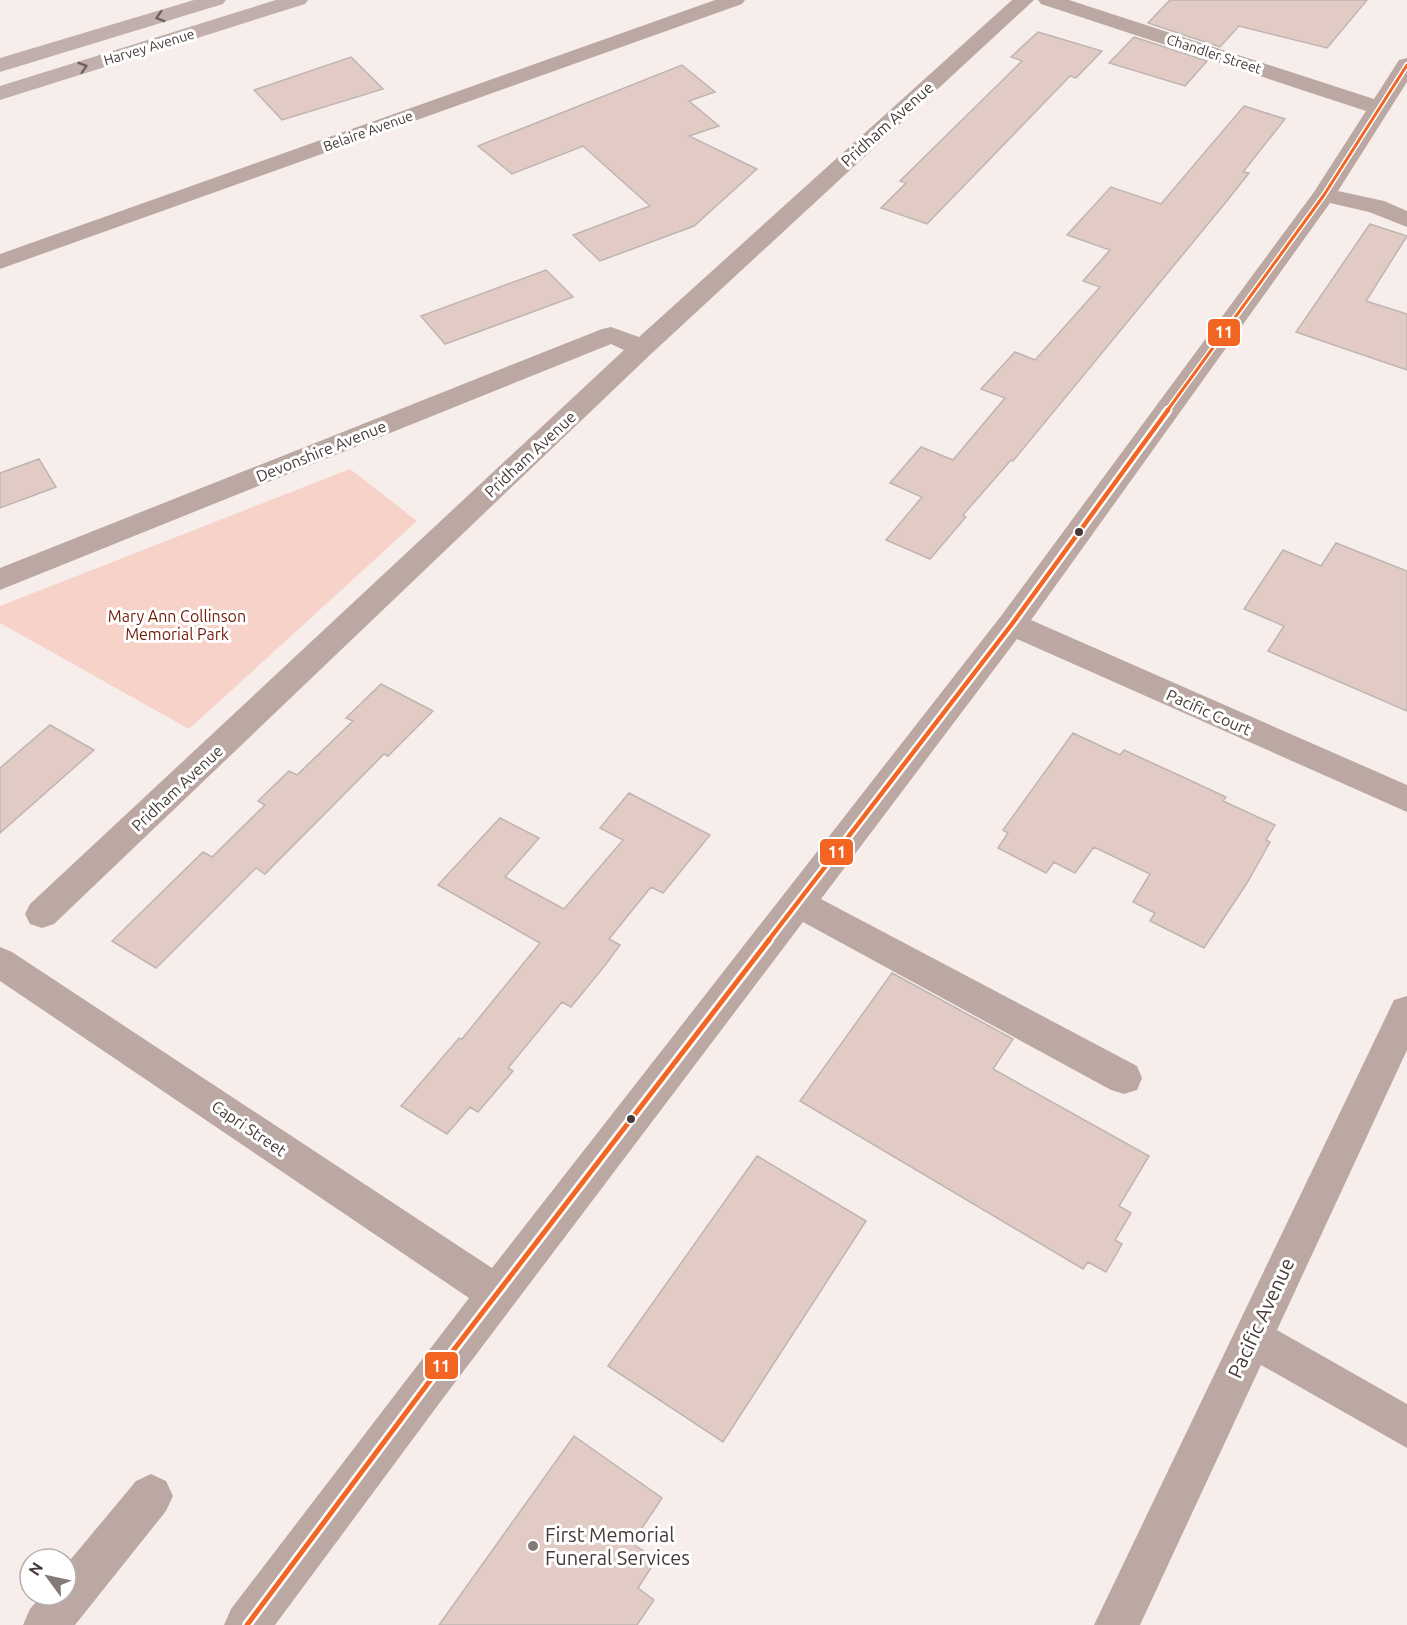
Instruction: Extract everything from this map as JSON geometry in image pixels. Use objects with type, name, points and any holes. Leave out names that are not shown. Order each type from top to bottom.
[{"type":"highway","name":"Harvey Avenue","points":[[0,65],[216,0]]},
{"type":"highway","name":"Harvey Avenue","points":[[0,93],[298,0]]},
{"type":"street","name":"Belaire Avenue","points":[[0,262],[735,0]]},
{"type":"street","name":"Pridham Avenue","points":[[42,915],[642,348],[1024,0]]},
{"type":"street","name":"Chandler Street","points":[[1048,0],[1380,108]]},
{"type":"street","points":[[247,1625],[497,1294],[1012,624],[1324,195],[1407,65]]},
{"type":"street","points":[[1324,195],[1376,206],[1407,220]]},
{"type":"street","name":"Devonshire Avenue","points":[[0,580],[611,335],[642,348]]},
{"type":"street","name":"Pacific Court","points":[[1012,624],[1407,799]]},
{"type":"street","points":[[798,903],[1124,1078]]},
{"type":"street","name":"Capri Street","points":[[0,962],[497,1294]]},
{"type":"street","name":"Pacific Avenue","points":[[1117,1625],[1407,1011]]},
{"type":"street","points":[[1252,1338],[1407,1427]]},
{"type":"street","points":[[46,1625],[151,1496]]},
{"type":"green space","name":"Mary Ann Collinson Memorial Park","points":[[350,469],[417,521],[189,729],[0,623],[0,606]]},
{"type":"building","points":[[1170,0],[1367,0],[1327,48],[1239,26],[1220,47],[1148,23]]},
{"type":"building","points":[[1038,32],[1102,51],[1076,78],[1070,76],[927,224],[881,208],[906,183],[900,181],[1022,61],[1011,57]]},
{"type":"building","points":[[1134,37],[1207,61],[1185,86],[1109,63]]},
{"type":"building","points":[[351,57],[383,89],[282,120],[254,90]]},
{"type":"building","points":[[682,65],[715,92],[689,101],[719,126],[689,136],[757,169],[694,226],[600,261],[573,235],[650,206],[583,146],[512,174],[478,146]]},
{"type":"building","points":[[1244,106],[1285,119],[1243,172],[1249,173],[1226,202],[1013,461],[1011,460],[963,515],[966,517],[930,559],[886,540],[922,497],[890,483],[921,447],[953,460],[1005,398],[981,389],[1015,352],[1035,360],[1100,287],[1083,281],[1110,250],[1067,235],[1111,187],[1161,204]]},
{"type":"building","points":[[1370,224],[1407,236],[1366,301],[1407,314],[1407,370],[1296,332]]},
{"type":"building","points":[[546,270],[573,297],[445,344],[421,316]]},
{"type":"building","points":[[39,459],[56,487],[0,508],[0,473]]},
{"type":"building","points":[[1336,543],[1407,571],[1407,711],[1268,651],[1284,626],[1244,609],[1283,550],[1321,566]]},
{"type":"building","points":[[381,684],[433,711],[388,756],[384,754],[265,874],[256,868],[156,968],[112,941],[203,852],[212,857],[265,805],[258,801],[289,771],[297,775],[353,721],[346,718]]},
{"type":"building","points":[[50,725],[94,750],[0,833],[0,768]]},
{"type":"building","points":[[1073,733],[1120,755],[1124,750],[1226,797],[1223,801],[1275,825],[1266,840],[1270,842],[1247,883],[1204,948],[1150,921],[1155,913],[1133,902],[1150,874],[1094,847],[1075,873],[1054,862],[1046,873],[998,848],[1008,833],[1003,830]]},
{"type":"building","points":[[629,793],[710,835],[663,893],[651,887],[609,939],[620,945],[606,964],[571,1007],[562,1002],[508,1068],[513,1071],[478,1112],[470,1107],[447,1134],[401,1106],[459,1038],[462,1039],[540,943],[438,885],[500,818],[539,838],[505,877],[564,909],[623,840],[600,828]]},
{"type":"building","points":[[892,973],[1013,1039],[993,1069],[1149,1156],[1119,1206],[1131,1213],[1115,1240],[1122,1244],[1106,1272],[1088,1262],[1083,1269],[800,1101]]},
{"type":"building","points":[[757,1156],[866,1221],[723,1442],[608,1366]]},
{"type":"building","points":[[574,1436],[662,1498],[632,1543],[656,1560],[638,1588],[654,1600],[637,1625],[439,1625]]},
{"type":"transit line","name":"11","points":[[247,1625],[429,1382],[1012,624],[1324,195],[1407,65]]},
{"type":"place","name":"First Memorial Funeral Services","points":[[533,1546]]}]
